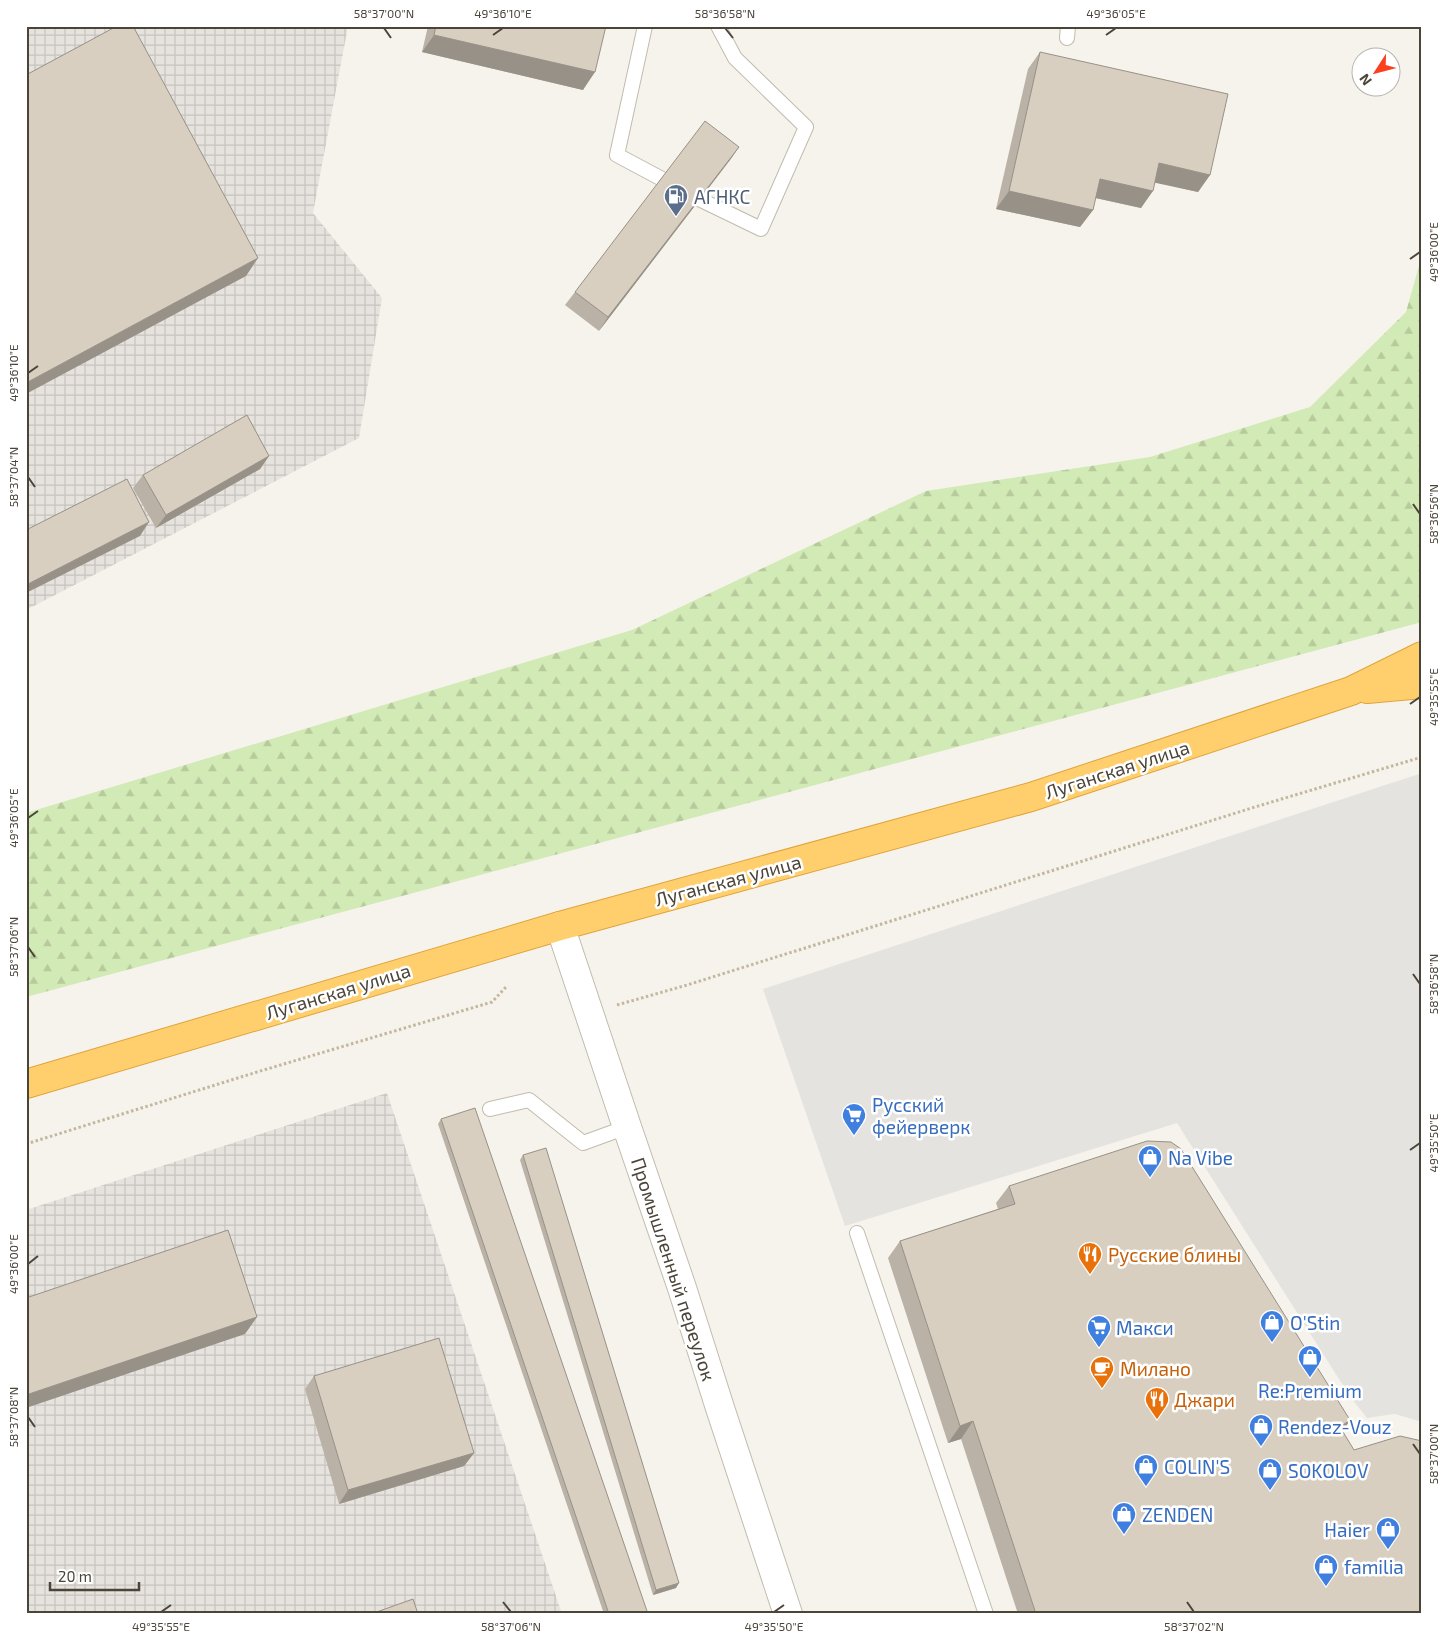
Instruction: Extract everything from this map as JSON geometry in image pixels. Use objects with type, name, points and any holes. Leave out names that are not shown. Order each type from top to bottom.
[{"type":"highway","name":"Луганская улица","points":[[26,1084],[560,926],[1031,797],[1351,691],[1422,656]]},
{"type":"highway","points":[[1351,691],[1422,684]]},
{"type":"street","name":"Промышленный переулок","points":[[560,926],[682,1288],[788,1614]]},
{"type":"lane","points":[[645,26],[616,155],[662,179]]},
{"type":"lane","points":[[699,200],[761,229],[806,127],[735,58],[718,26]]},
{"type":"lane","points":[[490,1109],[529,1100],[583,1143],[627,1127]]},
{"type":"lane","points":[[856,1233],[986,1614]]},
{"type":"path","points":[[589,1013],[688,985],[1254,807],[1422,757]]},
{"type":"path","points":[[26,1144],[257,1072],[492,1002],[506,987]]},
{"type":"shaded area","points":[[26,26],[348,26],[313,213],[382,298],[359,438],[26,610]]},
{"type":"shaded area","points":[[1422,773],[1422,1422],[1395,1414],[1367,1418],[1351,1398],[1177,1123],[845,1226],[763,989]]},
{"type":"shaded area","points":[[387,1093],[562,1614],[26,1614],[26,1210]]},
{"type":"green space","points":[[1422,255],[1422,622],[26,997],[26,813],[632,630],[926,491],[1150,457],[1310,407],[1406,312]]},
{"type":"building","points":[[117,26],[133,26],[258,258],[26,383],[26,75]]},
{"type":"building","points":[[436,26],[606,26],[595,72],[434,35]]},
{"type":"building","points":[[1040,52],[1228,94],[1210,175],[1159,163],[1153,191],[1100,179],[1093,210],[1009,191]]},
{"type":"building","points":[[705,121],[739,147],[608,317],[575,292]]},
{"type":"building","points":[[247,415],[269,456],[166,515],[143,475]]},
{"type":"building","points":[[127,479],[149,522],[26,585],[26,530]]},
{"type":"building","points":[[475,1108],[648,1614],[609,1614],[441,1119]]},
{"type":"building","name":"Макси","points":[[1147,1141],[1171,1142],[1181,1149],[1350,1420],[1340,1427],[1354,1450],[1400,1436],[1422,1441],[1422,1614],[1036,1614],[973,1421],[960,1426],[900,1241],[1015,1204],[1009,1186]]},
{"type":"building","points":[[546,1148],[679,1583],[656,1590],[523,1155]]},
{"type":"building","points":[[228,1230],[257,1317],[26,1395],[26,1298]]},
{"type":"building","points":[[439,1338],[474,1453],[348,1490],[314,1376]]},
{"type":"building","points":[[413,1599],[418,1614],[371,1614]]},
{"type":"place","name":"АГНКС","points":[[676,217]]},
{"type":"place","name":"Русский фейерверк","points":[[854,1136]]},
{"type":"place","name":"Na Vibe","points":[[1150,1178]]},
{"type":"place","name":"Русские блины","points":[[1090,1275]]},
{"type":"place","name":"O'Stin","points":[[1272,1343]]},
{"type":"place","name":"Макси","points":[[1099,1348]]},
{"type":"place","name":"Re:Premium","points":[[1310,1378]]},
{"type":"place","name":"Милано","points":[[1102,1389]]},
{"type":"place","name":"Джари","points":[[1157,1420]]},
{"type":"place","name":"Rendez-Vouz","points":[[1261,1447]]},
{"type":"place","name":"COLIN'S","points":[[1146,1487]]},
{"type":"place","name":"SOKOLOV","points":[[1270,1491]]},
{"type":"place","name":"ZENDEN","points":[[1124,1535]]},
{"type":"place","name":"Haier","points":[[1388,1550]]},
{"type":"place","name":"familia","points":[[1326,1587]]}]
